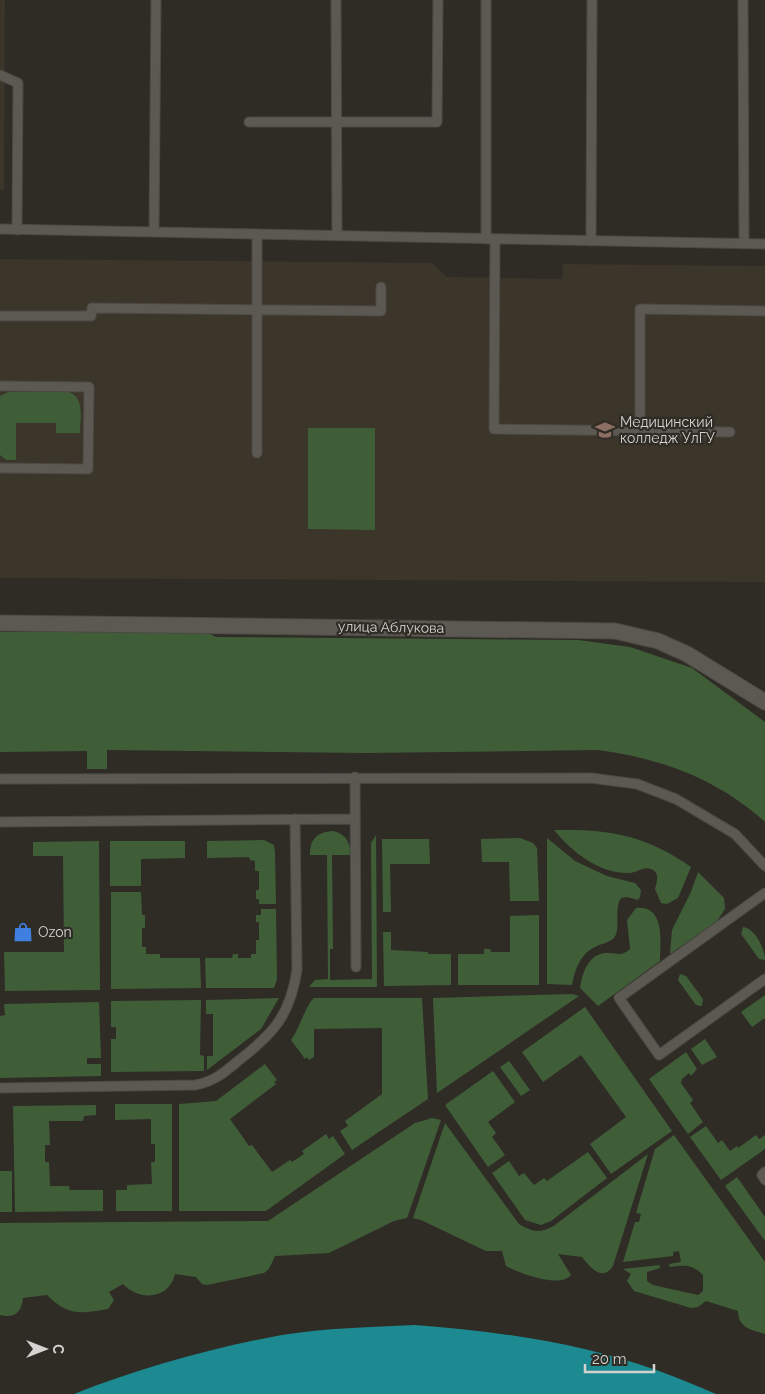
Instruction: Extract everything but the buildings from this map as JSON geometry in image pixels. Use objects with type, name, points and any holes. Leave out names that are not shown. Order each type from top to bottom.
[{"type":"street","name":"улица Аблукова","points":[[0,623],[615,631],[642,636],[680,650],[765,702]]},
{"type":"lane","points":[[154,232],[156,0]]},
{"type":"lane","points":[[336,0],[337,236]]},
{"type":"lane","points":[[249,122],[437,122],[438,0]]},
{"type":"lane","points":[[486,0],[494,429],[730,432]]},
{"type":"lane","points":[[591,241],[592,0]]},
{"type":"lane","points":[[743,0],[744,244]]},
{"type":"lane","points":[[0,75],[18,83],[16,230]]},
{"type":"lane","points":[[0,229],[765,244]]},
{"type":"lane","points":[[257,453],[258,234]]},
{"type":"lane","points":[[0,316],[91,316],[92,308],[381,311],[381,287]]},
{"type":"lane","points":[[640,431],[640,309],[765,311]]},
{"type":"lane","points":[[0,386],[89,387],[88,469],[0,468]]},
{"type":"lane","points":[[354,777],[356,967]]},
{"type":"lane","points":[[0,779],[591,778],[637,784],[676,799],[735,834],[765,866]]},
{"type":"lane","points":[[0,1088],[194,1086],[212,1081],[261,1043],[283,1017],[294,992],[297,970],[295,819]]},
{"type":"lane","points":[[0,822],[354,819]]},
{"type":"lane","points":[[765,893],[619,998],[659,1054],[765,979]]},
{"type":"lane","points":[[765,1172],[762,1175],[765,1180]]},
{"type":"shaded area","points":[[0,0],[5,0],[4,190],[0,190]]},
{"type":"shaded area","points":[[0,259],[432,263],[447,277],[562,279],[563,264],[765,266],[765,582],[0,578]]},
{"type":"green space","points":[[65,391],[72,393],[79,402],[81,414],[80,433],[56,433],[56,423],[16,423],[16,460],[6,460],[0,455],[0,396],[8,392]]},
{"type":"green space","points":[[308,428],[375,428],[375,530],[308,529]]},
{"type":"green space","points":[[0,632],[195,632],[210,634],[216,637],[578,640],[630,647],[692,668],[765,722],[765,822],[747,807],[708,782],[666,765],[598,750],[366,753],[107,750],[107,769],[87,769],[87,751],[0,752]]},
{"type":"green space","points":[[554,830],[592,831],[626,836],[658,848],[691,867],[678,898],[667,904],[661,903],[655,889],[657,878],[654,870],[646,868],[629,873],[607,870],[577,853]]},
{"type":"green space","points":[[333,831],[347,839],[351,855],[332,855],[333,949],[330,949],[330,980],[372,979],[371,843],[376,835],[377,987],[309,987],[315,980],[328,979],[327,855],[310,855],[310,849],[316,837]]},
{"type":"green space","points":[[520,838],[533,843],[537,848],[539,901],[510,901],[509,862],[482,862],[481,839]]},
{"type":"green space","points":[[547,838],[575,861],[607,876],[635,883],[641,890],[638,900],[627,897],[621,898],[616,935],[613,939],[590,950],[582,958],[572,985],[547,984]]},
{"type":"green space","points":[[382,839],[429,839],[430,864],[390,864],[391,912],[383,912]]},
{"type":"green space","points":[[264,840],[274,845],[276,904],[259,904],[259,899],[256,899],[256,890],[259,890],[259,871],[255,871],[255,861],[250,860],[249,857],[207,858],[207,841]]},
{"type":"green space","points":[[99,841],[100,990],[5,991],[4,952],[64,952],[63,856],[33,856],[33,842]]},
{"type":"green space","points":[[110,841],[185,841],[185,858],[141,859],[141,886],[110,886]]},
{"type":"green space","points":[[698,872],[724,898],[725,909],[717,921],[670,954],[672,930],[691,892]]},
{"type":"green space","points":[[111,892],[141,892],[142,915],[145,915],[145,928],[142,928],[142,947],[146,947],[146,954],[160,954],[160,958],[200,958],[201,988],[111,989]]},
{"type":"green space","points":[[636,908],[652,912],[657,919],[660,936],[660,961],[598,1006],[580,988],[585,970],[595,956],[607,953],[621,954],[630,949],[627,920]]},
{"type":"green space","points":[[261,909],[276,909],[277,979],[274,988],[206,988],[205,958],[232,958],[233,954],[238,954],[238,958],[251,958],[251,954],[256,954],[256,940],[259,940],[259,922],[256,922],[256,915],[261,915]]},
{"type":"green space","points":[[539,915],[539,985],[458,985],[458,954],[484,954],[484,949],[490,949],[491,952],[510,952],[510,916]]},
{"type":"green space","points":[[743,927],[752,931],[755,935],[763,950],[765,960],[759,959],[741,934]]},
{"type":"green space","points":[[383,932],[391,932],[391,950],[428,952],[428,954],[451,954],[451,985],[384,986]]},
{"type":"green space","points":[[680,974],[686,976],[703,999],[702,1006],[696,1005],[678,980]]},
{"type":"green space","points":[[572,994],[579,996],[437,1093],[433,998]]},
{"type":"green space","points":[[765,995],[765,1018],[752,1027],[741,1012]]},
{"type":"green space","points":[[279,998],[261,1029],[207,1070],[207,1056],[213,1056],[213,1014],[206,1014],[206,1000]]},
{"type":"green space","points":[[314,998],[422,998],[428,1099],[352,1150],[340,1131],[348,1126],[345,1121],[382,1094],[382,1028],[314,1029],[314,1057],[309,1060],[307,1057],[305,1059],[291,1040]]},
{"type":"green space","points":[[201,1000],[200,1055],[204,1056],[204,1071],[111,1072],[111,1039],[116,1039],[116,1027],[111,1027],[111,1001]]},
{"type":"green space","points":[[99,1002],[101,1058],[87,1058],[87,1064],[101,1064],[101,1076],[0,1078],[0,1016],[5,1015],[4,1004]]},
{"type":"green space","points":[[585,1007],[672,1131],[611,1174],[590,1144],[626,1117],[581,1055],[543,1082],[522,1052]]},
{"type":"green space","points":[[705,1039],[717,1057],[702,1065],[691,1049]]},
{"type":"green space","points":[[686,1052],[697,1069],[691,1076],[689,1073],[682,1079],[681,1083],[693,1100],[690,1103],[703,1122],[688,1134],[649,1079]]},
{"type":"green space","points":[[509,1061],[530,1090],[521,1096],[500,1067]]},
{"type":"green space","points":[[265,1064],[277,1080],[274,1082],[276,1084],[230,1119],[249,1146],[252,1145],[272,1172],[290,1160],[292,1162],[304,1154],[302,1151],[326,1134],[329,1139],[333,1136],[345,1154],[266,1211],[179,1211],[179,1104],[216,1101]]},
{"type":"green space","points":[[493,1071],[515,1102],[488,1122],[496,1133],[492,1137],[505,1155],[488,1167],[445,1105]]},
{"type":"green space","points":[[115,1104],[172,1104],[172,1211],[116,1211],[116,1190],[127,1190],[127,1185],[152,1184],[151,1162],[155,1162],[155,1144],[151,1144],[151,1119],[115,1120]]},
{"type":"green space","points":[[96,1105],[96,1115],[84,1116],[83,1121],[49,1121],[50,1145],[45,1145],[45,1162],[49,1162],[50,1186],[69,1186],[70,1190],[103,1190],[103,1211],[15,1212],[13,1106]]},
{"type":"green space","points":[[432,1118],[441,1120],[407,1218],[394,1221],[329,1253],[275,1256],[269,1269],[264,1273],[207,1285],[202,1284],[196,1277],[175,1274],[172,1283],[167,1289],[153,1295],[137,1293],[123,1284],[109,1292],[114,1300],[108,1309],[90,1312],[68,1310],[61,1307],[47,1295],[23,1298],[19,1311],[9,1316],[0,1315],[0,1223],[268,1221],[415,1123]]},
{"type":"green space","points":[[445,1123],[519,1224],[537,1231],[545,1230],[555,1225],[648,1154],[613,1266],[609,1271],[605,1273],[597,1272],[582,1257],[558,1254],[571,1275],[566,1279],[558,1280],[539,1278],[506,1266],[502,1251],[486,1251],[413,1218]]},
{"type":"green space","points":[[706,1126],[718,1143],[722,1140],[730,1151],[737,1146],[738,1148],[756,1135],[759,1139],[765,1135],[765,1149],[721,1180],[690,1137]]},
{"type":"green space","points":[[674,1135],[765,1262],[765,1334],[743,1325],[738,1311],[706,1301],[698,1307],[691,1308],[634,1291],[627,1281],[631,1274],[623,1269],[660,1265],[660,1268],[647,1272],[647,1281],[653,1285],[698,1295],[703,1291],[703,1275],[699,1271],[688,1266],[670,1267],[669,1264],[681,1262],[679,1251],[673,1252],[673,1256],[623,1262],[635,1222],[639,1222],[641,1214],[636,1213],[655,1149]]},
{"type":"green space","points":[[588,1152],[607,1178],[551,1221],[541,1225],[525,1220],[492,1173],[509,1161],[519,1176],[524,1173],[534,1185],[544,1178],[547,1181]]},
{"type":"green space","points":[[0,1171],[12,1171],[12,1212],[0,1212]]},
{"type":"green space","points":[[737,1177],[765,1217],[765,1241],[725,1186]]},
{"type":"water","points":[[415,1325],[508,1335],[600,1353],[666,1374],[716,1394],[74,1394],[150,1367],[255,1340],[315,1331]]},
{"type":"place","name":"Медицинский колледж УлГУ","points":[[605,430]]},
{"type":"place","name":"Ozon","points":[[23,932]]}]
